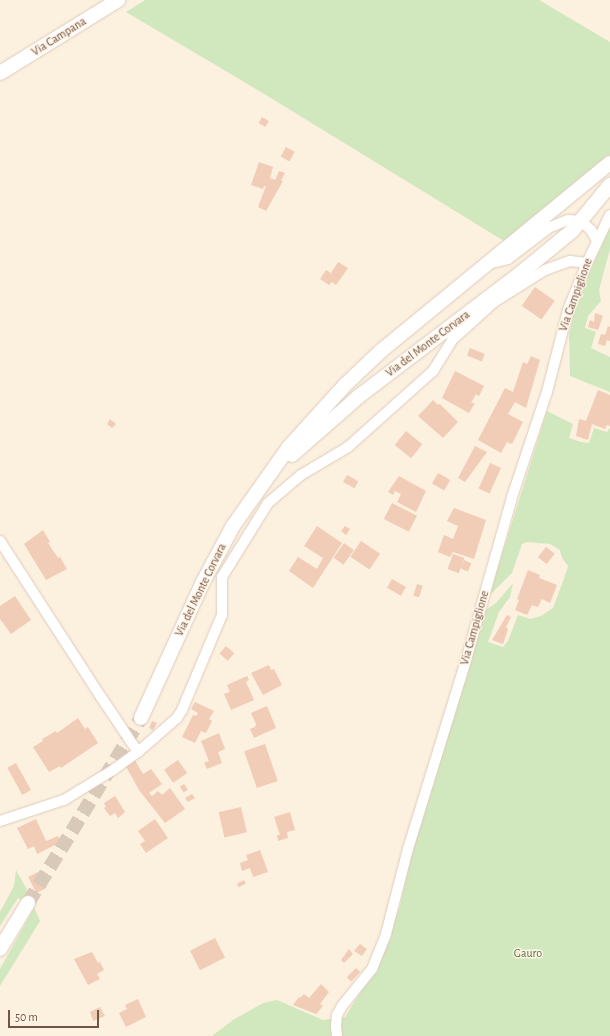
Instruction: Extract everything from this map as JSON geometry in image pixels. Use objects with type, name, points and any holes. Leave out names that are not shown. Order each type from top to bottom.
[{"type":"main road","name":"Via Campana","points":[[0,73],[118,0]]},
{"type":"main road","name":"Via del Monte Corvara","points":[[140,718],[203,582],[232,526],[289,446],[345,385],[381,351],[610,163]]},
{"type":"main road","name":"Via del Monte Corvara","points":[[274,469],[358,397],[522,272],[581,221],[610,185]]},
{"type":"main road","points":[[0,949],[28,903]]},
{"type":"street","name":"Via Campiglione","points":[[337,1036],[337,1015],[342,1006],[372,969],[386,934],[408,848],[466,660],[512,497],[547,392],[568,310],[587,263],[610,215]]},
{"type":"street","name":"Via del Monte Corvara","points":[[486,264],[508,259],[550,227],[568,220],[581,221]]},
{"type":"street","points":[[581,221],[591,230],[597,241]]},
{"type":"street","points":[[0,821],[64,800],[113,770],[138,752],[177,718],[182,710],[222,615],[222,577],[268,503],[301,475],[348,447],[433,371],[452,340],[494,302],[545,270],[570,261],[587,263]]},
{"type":"street","points":[[0,541],[138,752]]},
{"type":"green space","points":[[145,0],[539,0],[610,42],[610,155],[504,241],[266,95],[126,12]]},
{"type":"green space","points":[[610,228],[610,249],[599,290],[601,301],[588,316],[585,328],[596,332],[591,348],[610,357],[610,392],[570,376],[569,336],[573,314],[589,273]]},
{"type":"green space","name":"Gauro","points":[[547,411],[573,424],[569,438],[581,442],[589,443],[594,428],[607,432],[610,428],[610,1036],[212,1036],[233,1020],[263,1003],[277,1000],[323,1020],[345,1017],[377,965],[400,906],[413,846],[484,611],[496,603],[513,583],[510,597],[499,612],[488,642],[503,647],[508,641],[518,615],[530,619],[541,616],[553,608],[566,573],[568,566],[562,558],[560,550],[550,544],[527,542],[522,544],[512,573],[489,596]]},
{"type":"green space","points":[[16,870],[26,888],[40,921],[0,986],[0,969],[34,908],[18,898],[0,926],[0,912],[14,886]]},
{"type":"building","points":[[262,117],[269,121],[265,127],[258,123]]},
{"type":"building","points":[[286,147],[295,152],[289,161],[281,157]]},
{"type":"building","points":[[259,162],[273,167],[270,178],[275,180],[279,171],[285,173],[281,181],[283,181],[266,211],[258,207],[266,186],[264,186],[263,189],[251,185]]},
{"type":"building","points":[[338,262],[348,268],[336,285],[332,282],[329,285],[320,279],[326,270],[331,273]]},
{"type":"building","points":[[535,287],[555,301],[541,320],[522,306]]},
{"type":"building","points":[[595,313],[603,316],[598,330],[588,327],[590,320],[594,322]]},
{"type":"building","points":[[608,326],[610,327],[610,341],[607,340],[605,346],[598,344],[601,334],[605,335]]},
{"type":"building","points":[[470,348],[485,354],[482,361],[467,355]]},
{"type":"building","points":[[531,356],[540,360],[526,408],[515,402],[508,414],[523,422],[512,444],[507,442],[501,453],[478,440],[505,388],[513,392],[523,362],[527,364]]},
{"type":"building","points":[[455,371],[484,386],[479,396],[476,394],[471,403],[475,403],[469,413],[442,398]]},
{"type":"building","points":[[598,390],[610,395],[610,426],[607,425],[605,429],[592,424],[588,440],[576,436],[579,419],[586,421]]},
{"type":"building","points":[[433,400],[438,405],[440,404],[458,422],[443,438],[418,416]]},
{"type":"building","points":[[110,419],[116,424],[112,428],[107,424]]},
{"type":"building","points":[[406,431],[422,444],[411,458],[395,445]]},
{"type":"building","points":[[475,446],[487,452],[465,482],[458,478]]},
{"type":"building","points":[[490,463],[501,468],[490,493],[479,489]]},
{"type":"building","points":[[438,473],[450,480],[444,490],[432,483]]},
{"type":"building","points":[[347,475],[358,481],[354,488],[343,482]]},
{"type":"building","points":[[399,476],[426,491],[416,512],[397,502],[401,494],[395,491],[393,495],[388,492]]},
{"type":"building","points":[[392,503],[417,516],[409,532],[384,519]]},
{"type":"building","points":[[454,508],[486,520],[474,559],[453,552],[450,557],[438,552],[444,535],[453,539],[458,526],[447,521]]},
{"type":"building","points":[[317,526],[342,543],[313,588],[289,571],[298,557],[317,569],[323,558],[304,546]]},
{"type":"building","points":[[345,526],[350,529],[346,535],[341,531]]},
{"type":"building","points":[[43,530],[50,542],[48,543],[58,558],[60,557],[67,569],[46,580],[24,544]]},
{"type":"building","points":[[361,541],[380,554],[369,570],[350,557]]},
{"type":"building","points":[[344,543],[354,550],[344,565],[334,558]]},
{"type":"building","points":[[546,547],[555,554],[547,564],[538,557]]},
{"type":"building","points":[[453,554],[464,558],[459,573],[448,569]]},
{"type":"building","points":[[464,560],[471,563],[468,571],[460,568]]},
{"type":"building","points":[[528,570],[540,575],[539,578],[557,585],[550,603],[542,599],[538,607],[532,605],[527,615],[515,610],[519,600],[517,599]]},
{"type":"building","points":[[392,579],[406,587],[401,596],[387,588]]},
{"type":"building","points":[[417,584],[423,586],[419,597],[413,595]]},
{"type":"building","points":[[15,596],[31,620],[11,634],[0,619],[0,606]]},
{"type":"building","points":[[507,615],[511,617],[506,627],[508,629],[503,644],[492,640]]},
{"type":"building","points":[[226,646],[234,653],[228,661],[219,654]]},
{"type":"building","points":[[269,665],[271,670],[274,669],[282,685],[263,695],[251,673]]},
{"type":"building","points":[[247,676],[249,680],[246,682],[254,700],[231,710],[224,694],[230,692],[227,685]]},
{"type":"building","points":[[195,702],[214,711],[209,719],[212,721],[206,733],[201,731],[195,743],[182,737],[193,715],[196,716],[198,713],[191,709]]},
{"type":"building","points":[[267,706],[276,728],[254,738],[250,729],[255,727],[256,724],[251,713]]},
{"type":"building","points":[[78,718],[85,729],[88,727],[98,743],[61,768],[60,766],[49,772],[33,747],[43,741],[42,739],[56,731],[57,733]]},
{"type":"building","points":[[152,721],[157,723],[153,730],[149,728]]},
{"type":"building","points":[[219,733],[225,749],[218,752],[222,763],[207,769],[204,763],[209,761],[201,741]]},
{"type":"building","points":[[265,744],[278,781],[257,788],[244,751]]},
{"type":"building","points":[[133,757],[143,774],[151,769],[162,784],[149,793],[152,796],[158,791],[162,795],[170,788],[185,809],[165,823],[139,790],[124,763]]},
{"type":"building","points":[[178,760],[187,773],[173,783],[164,770]]},
{"type":"building","points":[[16,763],[31,790],[22,795],[7,768]]},
{"type":"building","points":[[184,784],[188,790],[184,793],[180,787]]},
{"type":"building","points":[[192,794],[195,798],[188,802],[185,798]]},
{"type":"building","points":[[115,796],[125,812],[118,818],[115,813],[110,816],[104,808],[106,807],[104,803]]},
{"type":"building","points":[[241,807],[247,832],[224,838],[219,812]]},
{"type":"building","points":[[290,812],[295,830],[287,832],[288,838],[278,841],[277,835],[280,835],[274,817]]},
{"type":"building","points":[[36,819],[46,841],[58,836],[61,842],[37,854],[34,846],[28,849],[17,828]]},
{"type":"building","points":[[155,819],[168,838],[146,853],[140,844],[145,841],[138,831]]},
{"type":"building","points":[[260,850],[268,872],[253,877],[250,868],[242,871],[240,863],[248,860],[246,855]]},
{"type":"building","points":[[38,872],[46,888],[36,893],[28,877]]},
{"type":"building","points":[[244,880],[246,884],[239,887],[237,884]]},
{"type":"building","points":[[215,938],[225,958],[200,970],[190,951]]},
{"type":"building","points":[[360,944],[367,949],[362,956],[354,951]]},
{"type":"building","points":[[349,949],[353,954],[344,963],[341,960]]},
{"type":"building","points":[[92,952],[104,970],[97,974],[100,979],[88,985],[74,959]]},
{"type":"building","points":[[356,968],[360,972],[351,981],[347,977]]},
{"type":"building","points":[[321,984],[329,992],[320,1004],[323,1006],[316,1014],[293,1005],[299,997],[300,998],[304,994],[309,998]]},
{"type":"building","points":[[138,999],[146,1017],[126,1027],[119,1013],[127,1009],[125,1005]]},
{"type":"building","points":[[100,1007],[105,1016],[93,1021],[90,1012]]},
{"type":"tunnel","points":[[28,903],[141,718]]}]
